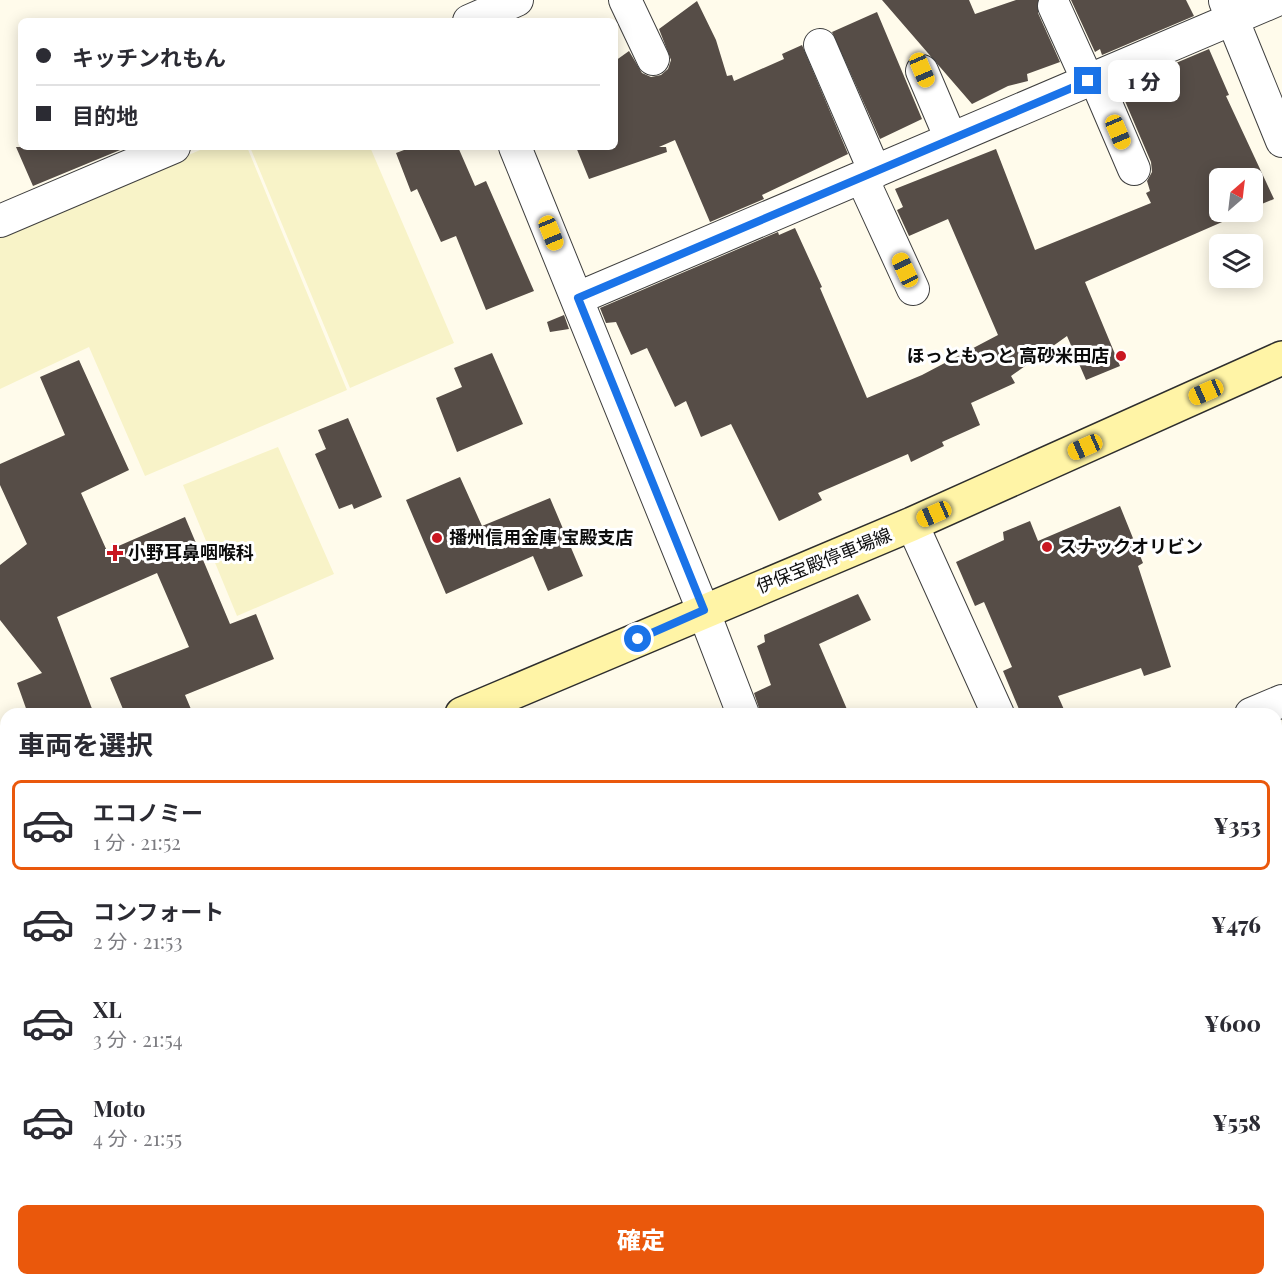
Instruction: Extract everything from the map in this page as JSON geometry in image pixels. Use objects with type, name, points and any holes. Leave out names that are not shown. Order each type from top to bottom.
[{"type":"main road","name":"伊保宝殿停車場線","points":[[476,708],[912,524],[1282,358]]},
{"type":"street","points":[[454,0],[462,18]]},
{"type":"street","points":[[476,18],[517,0]]},
{"type":"street","points":[[625,0],[653,59]]},
{"type":"street","points":[[578,298],[1091,79],[1228,10],[1277,0]]},
{"type":"street","points":[[1054,6],[1134,169]]},
{"type":"street","points":[[1228,10],[1282,141]]},
{"type":"street","points":[[820,45],[913,289]]},
{"type":"street","points":[[922,70],[951,139]]},
{"type":"street","points":[[0,221],[167,150]]},
{"type":"street","points":[[516,150],[704,610],[741,708]]},
{"type":"street","points":[[912,524],[995,708]]},
{"type":"street","points":[[1265,708],[1282,701]]},
{"type":"shaded area","points":[[200,150],[248,150],[347,390],[145,476],[89,347],[0,389],[0,237]]},
{"type":"shaded area","points":[[251,150],[371,150],[454,343],[350,388]]},
{"type":"shaded area","points":[[278,447],[334,574],[237,616],[183,485]]},
{"type":"building","points":[[882,0],[969,0],[975,14],[1016,0],[1038,0],[1038,13],[1060,62],[1027,74],[1028,81],[1008,86],[972,104]]},
{"type":"building","points":[[1071,0],[1186,0],[1194,16],[1102,55],[1100,49],[1095,52]]},
{"type":"building","points":[[697,1],[716,40],[727,76],[732,75],[734,81],[784,59],[782,54],[802,45],[848,154],[762,195],[764,199],[710,222],[675,140],[659,147],[666,147],[667,152],[589,179],[577,150],[618,150],[618,59],[629,51],[642,73],[651,77],[661,75],[668,69],[671,60],[659,29]]},
{"type":"building","points":[[877,12],[922,119],[880,139],[832,32]]},
{"type":"building","points":[[1209,49],[1229,95],[1226,96],[1260,168],[1209,168],[1209,222],[1222,222],[1085,282],[1120,366],[1086,380],[1067,336],[1011,376],[1015,383],[971,403],[980,425],[942,442],[944,446],[911,462],[908,454],[818,493],[822,500],[779,521],[731,424],[701,437],[686,401],[675,407],[647,348],[631,355],[616,322],[606,323],[600,308],[778,232],[779,235],[795,228],[822,287],[820,288],[867,398],[922,375],[998,335],[948,219],[909,236],[897,210],[903,207],[895,189],[996,149],[1035,250],[1151,203],[1146,193],[1150,191],[1147,181],[1152,172],[1151,162],[1119,87]]},
{"type":"building","points":[[16,147],[18,150],[120,150],[33,186]]},
{"type":"building","points":[[404,150],[459,150],[475,186],[486,181],[534,291],[486,310],[456,236],[441,242],[417,189],[411,192],[396,153]]},
{"type":"building","points":[[1263,175],[1274,199],[1263,204]]},
{"type":"building","points":[[564,315],[569,329],[550,332],[547,322]]},
{"type":"building","points":[[492,353],[523,424],[457,452],[436,398],[462,387],[454,368]]},
{"type":"building","points":[[79,360],[129,470],[81,493],[107,551],[185,517],[230,624],[256,614],[274,659],[185,695],[190,708],[122,708],[110,678],[189,647],[157,573],[57,617],[92,708],[26,708],[17,683],[42,673],[0,620],[0,565],[27,544],[0,485],[0,464],[65,435],[40,377]]},
{"type":"building","points":[[348,418],[382,497],[354,509],[352,504],[339,509],[315,454],[326,449],[318,430]]},
{"type":"building","points":[[460,477],[482,526],[550,498],[583,576],[548,591],[533,556],[446,594],[406,500]]},
{"type":"building","points":[[1120,506],[1143,563],[1138,566],[1171,667],[1144,676],[1141,668],[1058,696],[1063,708],[1018,708],[1003,671],[1012,667],[984,602],[975,606],[956,562],[1004,540],[1003,532],[1030,521],[1038,541]]},
{"type":"building","points":[[858,594],[871,620],[819,644],[846,708],[759,708],[754,693],[771,685],[757,646],[765,642],[764,635]]},
{"type":"place","name":"ほっともっと 高砂米田店","points":[[1121,356]]},
{"type":"place","name":"播州信用金庫 宝殿支店","points":[[437,538]]},
{"type":"place","name":"スナックオリビン","points":[[1047,547]]},
{"type":"place","name":"小野耳鼻咽喉科","points":[[115,553]]},
{"type":"route","points":[[638,639],[704,610],[578,298],[1088,81]]}]
